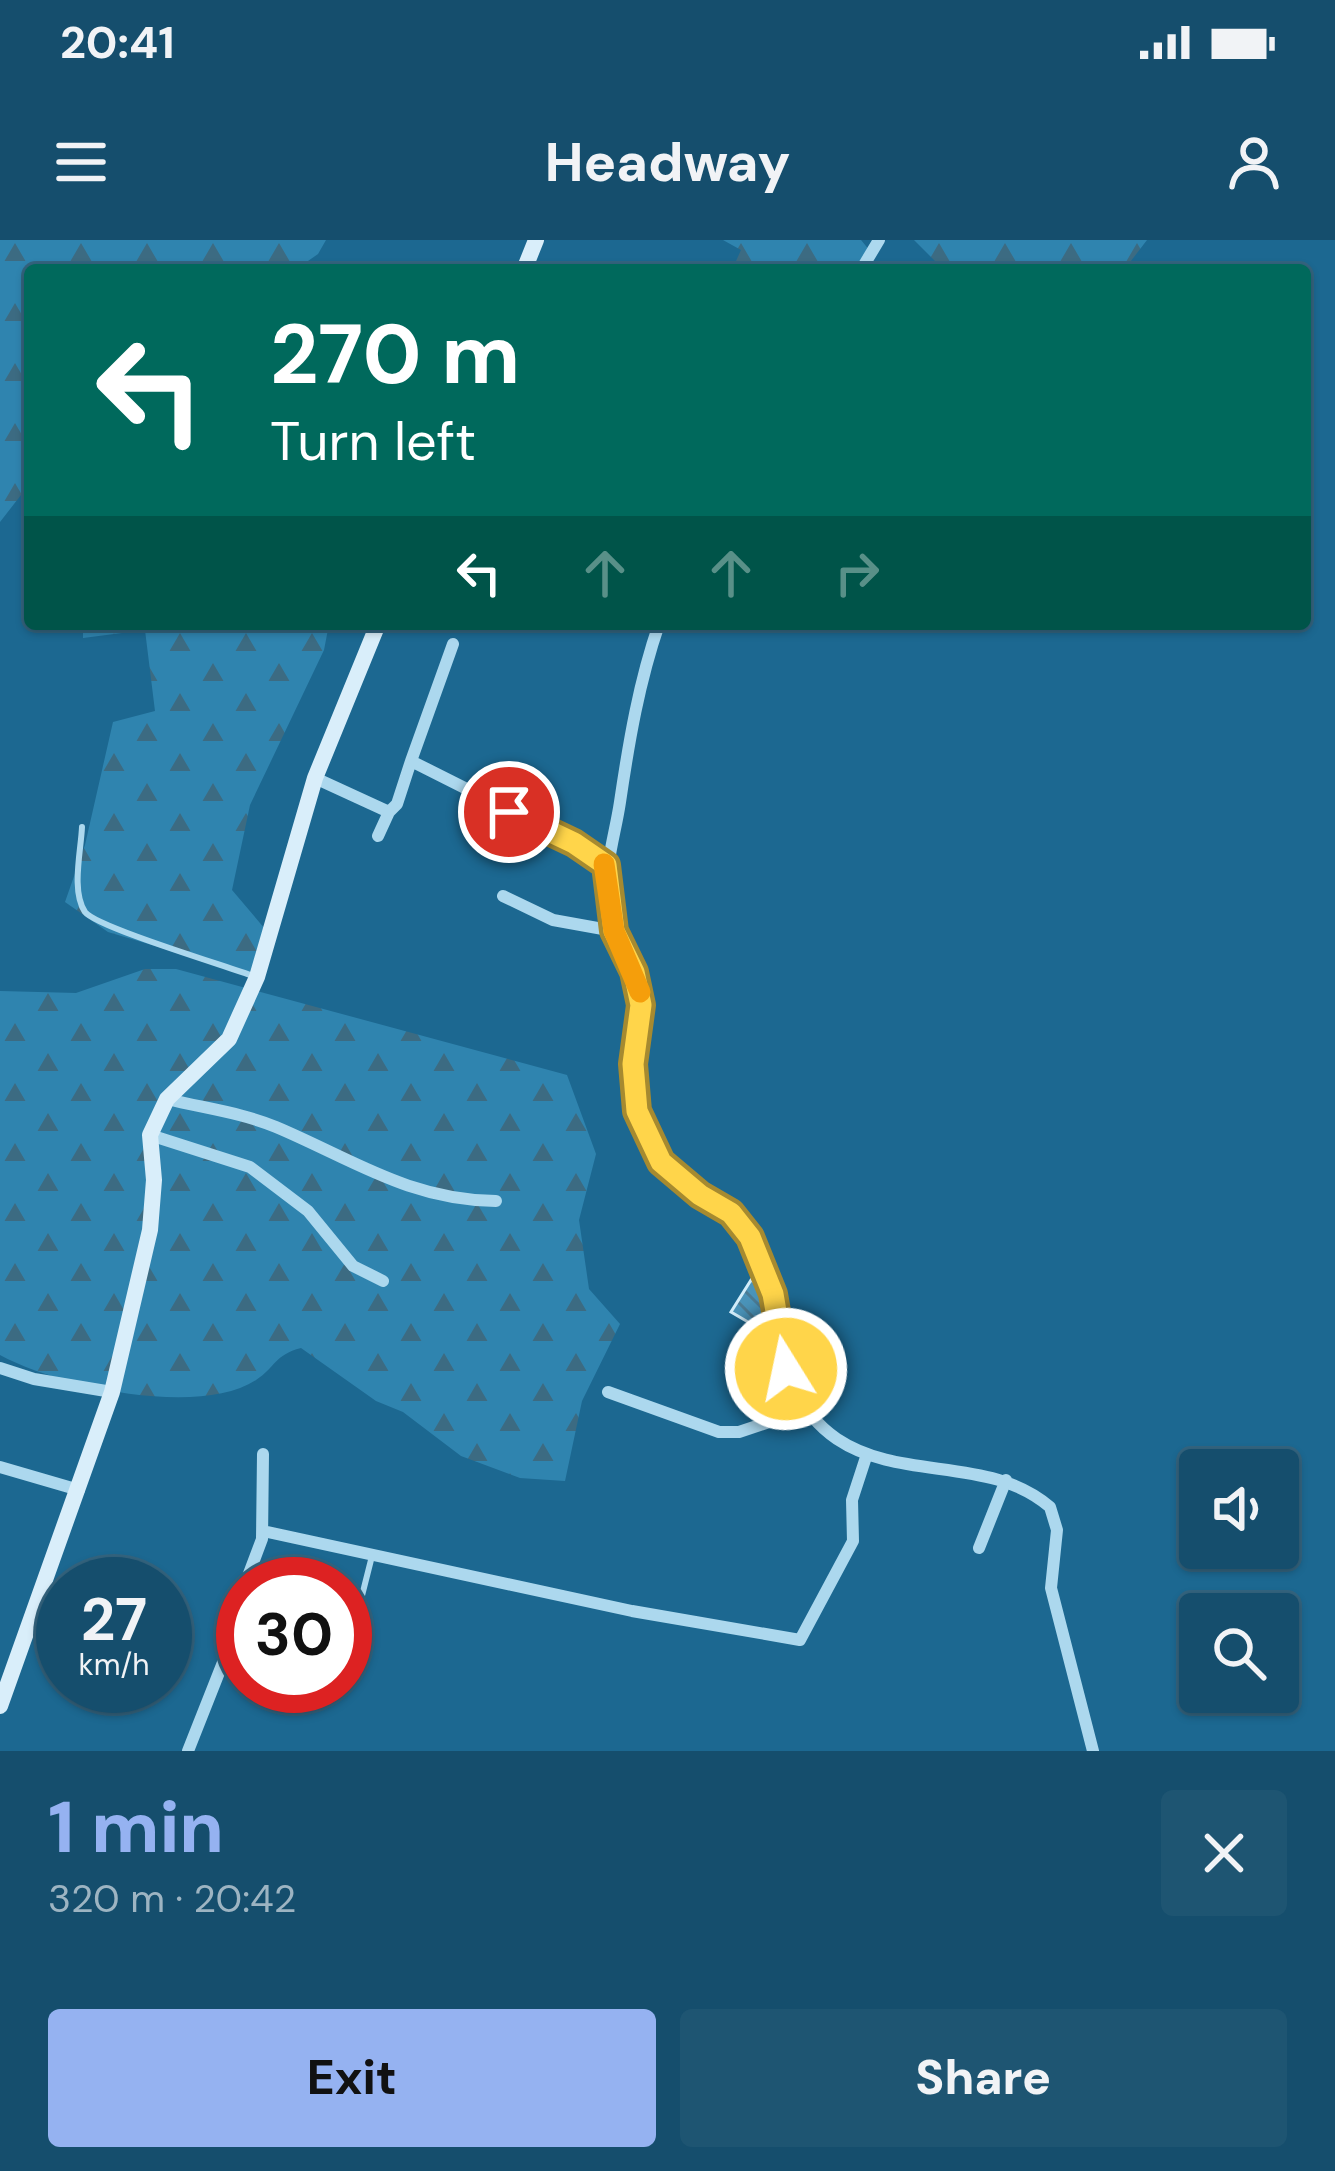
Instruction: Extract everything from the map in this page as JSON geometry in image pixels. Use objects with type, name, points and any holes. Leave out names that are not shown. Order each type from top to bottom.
[{"type":"street","points":[[0,1706],[112,1392],[149,1231],[154,1180],[150,1135],[167,1099],[229,1039],[257,977],[314,778],[376,630]]},
{"type":"street","points":[[656,630],[628,739],[606,865],[614,931],[634,972],[641,1005],[633,1064],[637,1111],[661,1162],[700,1195],[731,1213],[750,1237],[773,1294],[786,1369],[805,1410],[837,1438],[867,1454],[1006,1480],[1040,1498],[1057,1521],[1052,1588],[1094,1751]]},
{"type":"street","points":[[378,836],[397,804],[453,644]]},
{"type":"street","points":[[411,761],[574,843],[606,865]]},
{"type":"street","points":[[314,778],[389,812]]},
{"type":"street","points":[[502,896],[553,920],[614,931]]},
{"type":"street","points":[[167,1099],[274,1126],[414,1189],[444,1198],[496,1201]]},
{"type":"street","points":[[150,1135],[250,1167],[308,1211],[353,1266],[382,1281]]},
{"type":"street","points":[[0,1368],[34,1379],[112,1392]]},
{"type":"street","points":[[608,1392],[718,1432],[739,1432],[805,1410]]},
{"type":"street","points":[[254,1557],[263,1531],[263,1454]]},
{"type":"street","points":[[263,1531],[632,1611],[800,1640],[853,1541],[853,1496],[867,1454]]},
{"type":"street","points":[[0,1467],[79,1490]]},
{"type":"street","points":[[979,1548],[1006,1480]]},
{"type":"street","points":[[188,1751],[216,1680]]},
{"type":"lane","points":[[82,827],[78,895],[86,914],[117,931],[257,977]]},
{"type":"green space","points":[[0,240],[326,240],[318,254],[304,264],[24,264],[24,496],[0,522]]},
{"type":"green space","points":[[723,240],[861,240],[870,251],[871,264],[735,264],[741,250]]},
{"type":"green space","points":[[914,240],[1147,240],[1129,264],[938,264]]},
{"type":"green space","points":[[83,630],[145,630],[83,638]]},
{"type":"green space","points":[[145,630],[328,630],[324,650],[250,805],[232,890],[265,929],[256,976],[108,932],[65,902],[85,845],[113,722],[155,711]]},
{"type":"green space","points":[[145,969],[176,969],[567,1075],[596,1154],[579,1220],[589,1289],[620,1324],[582,1401],[565,1481],[520,1478],[461,1456],[403,1412],[376,1401],[301,1348],[280,1358],[256,1380],[230,1391],[164,1397],[90,1387],[0,1355],[0,991],[76,993]]},
{"type":"building","points":[[751,1280],[767,1290],[771,1308],[760,1329],[731,1312]]},
{"type":"slow traffic","points":[[604,864],[614,931],[640,992]]},
{"type":"route","points":[[509,812],[574,843],[606,865],[614,931],[639,989],[642,1020],[632,1086],[637,1111],[661,1162],[700,1195],[731,1213],[750,1237],[773,1294],[786,1369]]}]
